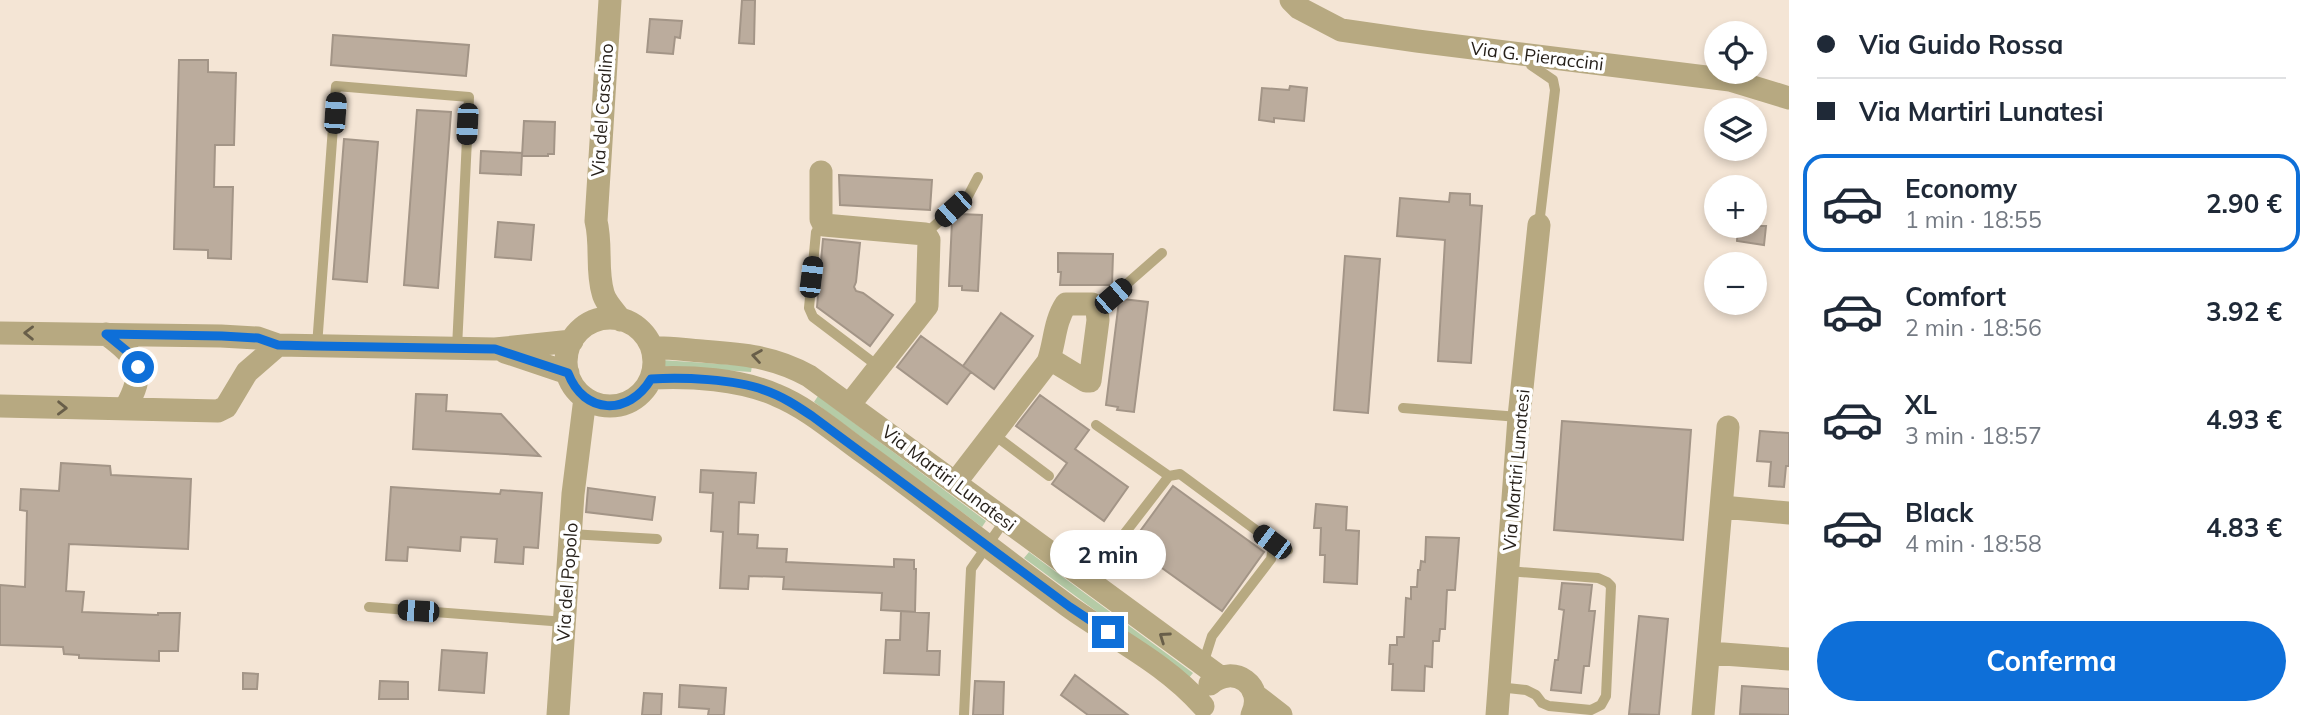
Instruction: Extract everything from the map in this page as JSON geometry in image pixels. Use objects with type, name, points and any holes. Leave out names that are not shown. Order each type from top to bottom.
[{"type":"street","name":"Via del Casalino","points":[[594,322],[590,306],[588,260],[590,239],[596,221],[610,0]]},
{"type":"street","name":"Via G. Pieraccini","points":[[1291,0],[1299,8],[1341,30],[1730,80],[1789,98]]},
{"type":"street","points":[[821,172],[821,219],[824,225],[925,234],[929,240],[927,306],[850,404]]},
{"type":"street","name":"Via del Casalino","points":[[596,221],[600,238],[603,295],[621,320]]},
{"type":"street","name":"Via Martiri Lunatesi","points":[[1497,715],[1519,417],[1539,225]]},
{"type":"street","points":[[956,483],[1049,359],[1054,347],[1058,317],[1066,304],[1092,304],[1097,310],[1098,320],[1090,381],[1049,359]]},
{"type":"street","points":[[612,318],[621,320],[640,330],[652,348],[654,358],[651,379],[638,396],[628,402],[617,405],[595,403],[577,391],[568,373],[566,362],[572,341],[585,326],[594,322],[612,318]]},
{"type":"street","points":[[0,333],[222,336],[258,338],[278,345],[495,349],[572,341]]},
{"type":"street","points":[[106,334],[134,357],[138,367],[139,379],[125,409]]},
{"type":"street","points":[[0,406],[218,411],[226,407],[247,372],[278,345]]},
{"type":"street","name":"Via Martiri Lunatesi","points":[[652,348],[769,358],[803,372],[1211,671],[1245,681],[1253,705],[1281,715]]},
{"type":"street","points":[[495,349],[568,373]]},
{"type":"street","points":[[786,399],[803,372]]},
{"type":"street","name":"Via Martiri Lunatesi","points":[[651,379],[737,383],[786,399],[865,454],[1070,607],[1165,670],[1182,683],[1205,713]]},
{"type":"street","name":"Via del Popolo","points":[[558,715],[570,534],[584,398]]},
{"type":"street","name":"Via del Popolo","points":[[577,449],[598,418],[617,405]]},
{"type":"street","points":[[1703,715],[1728,427]]},
{"type":"street","points":[[1722,508],[1789,513]]},
{"type":"street","points":[[1710,653],[1789,659]]},
{"type":"street","name":"Via Martiri Lunatesi","points":[[1205,713],[1206,689],[1211,671]]},
{"type":"lane","points":[[1531,56],[1531,65],[1553,80],[1555,90],[1539,225]]},
{"type":"lane","points":[[316,346],[336,86],[469,97],[457,348]]},
{"type":"lane","points":[[925,234],[968,196],[978,177]]},
{"type":"lane","points":[[823,222],[816,232],[809,308],[813,317],[879,367]]},
{"type":"lane","points":[[1097,310],[1162,253]]},
{"type":"lane","points":[[1403,408],[1519,417]]},
{"type":"lane","points":[[1096,425],[1169,477]]},
{"type":"lane","points":[[993,434],[1049,477]]},
{"type":"lane","points":[[1087,582],[1169,477],[1180,474],[1272,542],[1271,559],[1212,636],[1211,671]]},
{"type":"lane","points":[[964,715],[971,569],[1005,520]]},
{"type":"lane","points":[[570,534],[657,539]]},
{"type":"lane","points":[[1273,550],[1288,550]]},
{"type":"lane","points":[[1498,687],[1526,690],[1549,706],[1591,710],[1601,705],[1606,696],[1611,586],[1598,578],[1507,571]]},
{"type":"lane","points":[[369,607],[565,622]]},
{"type":"green space","points":[[661,360],[752,366],[751,372],[660,366]]},
{"type":"green space","points":[[818,396],[986,521],[982,527],[814,402]]},
{"type":"green space","points":[[1029,552],[1193,673],[1188,679],[1024,558]]},
{"type":"building","points":[[742,0],[755,0],[754,44],[739,43]]},
{"type":"building","points":[[650,19],[682,21],[680,38],[675,37],[673,54],[647,52]]},
{"type":"building","points":[[333,35],[469,45],[466,76],[331,65]]},
{"type":"building","points":[[179,60],[208,60],[208,72],[236,73],[234,145],[215,145],[214,187],[233,187],[231,259],[208,258],[208,250],[174,249]]},
{"type":"building","points":[[1290,86],[1307,88],[1304,121],[1274,118],[1274,122],[1259,120],[1262,88],[1289,90]]},
{"type":"building","points":[[417,110],[451,112],[438,288],[404,285]]},
{"type":"building","points":[[524,121],[555,122],[554,154],[522,156]]},
{"type":"building","points":[[344,139],[378,142],[367,282],[333,279]]},
{"type":"building","points":[[481,151],[522,153],[521,175],[480,173]]},
{"type":"building","points":[[839,175],[932,180],[930,210],[840,205]]},
{"type":"building","points":[[1450,193],[1470,194],[1470,205],[1482,206],[1471,363],[1438,361],[1445,240],[1397,236],[1400,198],[1449,202]]},
{"type":"building","points":[[959,214],[982,215],[978,291],[962,290],[962,286],[949,286],[952,221]]},
{"type":"building","points":[[498,222],[534,225],[531,260],[495,257]]},
{"type":"building","points":[[1737,238],[1765,238],[1764,245],[1737,241]]},
{"type":"building","points":[[823,239],[860,243],[854,287],[893,315],[870,346],[817,307]]},
{"type":"building","points":[[1058,253],[1113,254],[1112,285],[1060,285]]},
{"type":"building","points":[[1345,256],[1380,259],[1368,413],[1334,410]]},
{"type":"building","points":[[1122,299],[1148,302],[1134,412],[1117,410],[1118,407],[1106,405],[1119,301]]},
{"type":"building","points":[[1001,313],[1033,336],[994,389],[963,366]]},
{"type":"building","points":[[921,336],[971,372],[947,404],[897,367]]},
{"type":"building","points":[[416,394],[447,395],[446,411],[501,414],[540,456],[413,449]]},
{"type":"building","points":[[1040,395],[1089,430],[1075,449],[1128,487],[1104,521],[1052,484],[1067,463],[1016,426]]},
{"type":"building","points":[[1562,421],[1691,430],[1683,540],[1554,530]]},
{"type":"building","points":[[1760,431],[1789,433],[1789,466],[1786,466],[1784,487],[1769,486],[1771,462],[1757,461]]},
{"type":"building","points":[[61,463],[110,466],[111,475],[191,479],[188,549],[69,544],[66,591],[84,592],[82,612],[158,615],[180,613],[178,651],[159,651],[159,661],[79,658],[79,655],[64,654],[63,647],[0,645],[0,585],[25,587],[27,511],[20,510],[21,489],[59,491]]},
{"type":"building","points":[[701,470],[756,473],[754,503],[739,502],[738,534],[758,535],[757,548],[787,549],[786,562],[894,567],[894,559],[914,560],[915,612],[881,610],[882,593],[783,589],[784,577],[749,576],[748,589],[720,588],[723,532],[711,531],[713,493],[700,492]]},
{"type":"building","points":[[1173,486],[1264,552],[1222,611],[1130,545]]},
{"type":"building","points":[[391,487],[500,494],[501,490],[542,493],[538,548],[524,547],[523,564],[495,562],[497,539],[461,537],[460,551],[408,547],[407,561],[386,560]]},
{"type":"building","points":[[588,488],[655,497],[652,520],[586,512]]},
{"type":"building","points":[[1316,504],[1347,507],[1346,530],[1359,531],[1357,584],[1324,582],[1325,555],[1320,555],[1321,528],[1314,528]]},
{"type":"building","points":[[1426,537],[1459,538],[1455,590],[1447,590],[1445,629],[1440,629],[1439,641],[1433,641],[1432,667],[1425,666],[1424,691],[1392,690],[1393,664],[1389,664],[1390,645],[1397,645],[1397,637],[1404,637],[1406,598],[1411,599],[1411,587],[1417,587],[1418,570],[1421,561],[1425,562]]},
{"type":"building","points":[[1562,583],[1592,585],[1589,611],[1595,611],[1589,666],[1584,666],[1581,693],[1551,690],[1564,610],[1559,609]]},
{"type":"building","points":[[901,611],[929,613],[927,651],[940,651],[939,675],[884,673],[886,640],[900,640]]},
{"type":"building","points":[[1639,616],[1668,619],[1659,715],[1629,714]]},
{"type":"building","points":[[442,650],[487,653],[484,693],[439,690]]},
{"type":"building","points":[[243,673],[258,674],[257,689],[243,689]]},
{"type":"building","points":[[1075,675],[1128,715],[1088,715],[1061,695]]},
{"type":"building","points":[[380,681],[408,682],[408,699],[379,699]]},
{"type":"building","points":[[975,681],[1004,682],[1003,715],[973,715]]},
{"type":"building","points":[[680,685],[726,688],[724,715],[708,715],[709,709],[679,707]]},
{"type":"building","points":[[1742,686],[1789,689],[1789,715],[1740,714]]},
{"type":"building","points":[[644,693],[662,694],[661,715],[642,715]]},
{"type":"route","points":[[138,367],[134,357],[106,334],[258,338],[278,345],[495,349],[568,373],[577,391],[584,398],[606,406],[628,402],[638,396],[651,379],[737,383],[762,389],[786,399],[812,416],[1070,607],[1108,632]]}]
